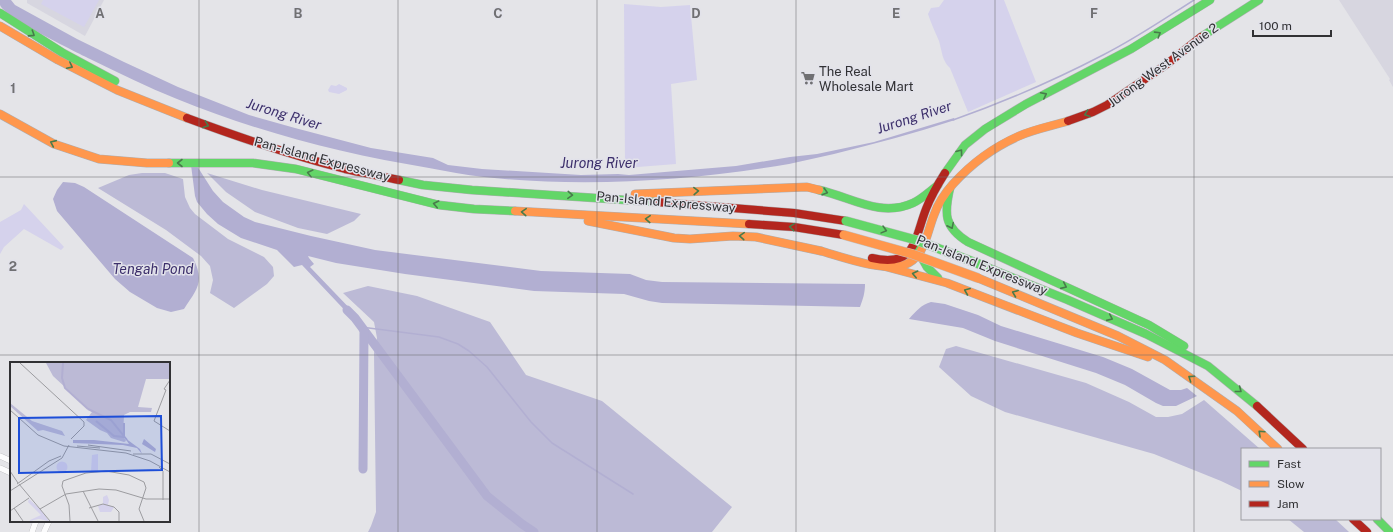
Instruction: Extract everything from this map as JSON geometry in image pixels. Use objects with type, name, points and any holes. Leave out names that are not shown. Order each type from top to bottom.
[{"type":"main road","name":"Jurong West Avenue 2","points":[[794,245],[797,243],[804,243],[888,261],[902,258],[914,244],[928,204],[938,185],[960,151],[971,139],[1009,113],[1126,53],[1184,18],[1210,0]]},
{"type":"main road","name":"Jurong West Avenue 2","points":[[919,254],[926,240],[936,208],[950,188],[981,158],[1006,143],[1027,133],[1103,108],[1168,63],[1194,41],[1259,0]]},
{"type":"main road","points":[[0,12],[33,35],[156,106]]},
{"type":"main road","name":"Pan-Island Expressway","points":[[0,26],[58,60],[117,90],[156,106],[217,129],[300,156],[380,177],[423,185],[472,190],[601,196],[794,213],[846,221],[884,229],[920,240],[1068,300],[1146,334],[1208,366],[1249,398],[1302,448]]},
{"type":"main road","name":"Pan-Island Expressway","points":[[0,114],[54,144],[99,159],[147,163],[253,163],[296,169],[439,205],[474,209],[794,227],[844,235],[879,243],[915,253],[978,278],[1118,336],[1165,360],[1233,407],[1277,448]]},
{"type":"main road","points":[[601,196],[807,187],[826,191],[867,207],[884,209],[898,208],[914,203],[938,185]]},
{"type":"main road","points":[[950,188],[947,203],[947,215],[951,229],[958,236],[968,242],[1149,325],[1185,347],[1208,366]]},
{"type":"main road","points":[[563,214],[597,223],[625,227],[674,238],[690,239],[733,236],[756,237],[883,266],[947,283],[1077,333],[1154,359],[1165,360]]},
{"type":"main road","points":[[914,244],[921,259],[932,273],[947,283]]},
{"type":"main road","points":[[883,266],[896,267],[904,265],[912,261],[919,254]]},
{"type":"main road","points":[[1354,520],[1367,532]]},
{"type":"main road","points":[[1377,520],[1390,532]]},
{"type":"street","points":[[0,456],[10,461]]},
{"type":"street","points":[[0,468],[10,473]]},
{"type":"street","points":[[32,532],[36,522]]},
{"type":"street","points":[[44,532],[49,522]]},
{"type":"shaded area","points":[[27,0],[104,0],[85,36],[27,3]]},
{"type":"shaded area","points":[[43,0],[99,0],[84,27],[41,4]]},
{"type":"shaded area","points":[[944,0],[1004,0],[1036,82],[968,112],[950,68],[944,59],[939,41],[928,14],[931,8],[939,7]]},
{"type":"shaded area","points":[[1339,0],[1393,0],[1393,87],[1389,80],[1390,79]]},
{"type":"shaded area","points":[[624,4],[661,7],[690,5],[697,80],[671,84],[676,164],[625,168]]},
{"type":"shaded area","points":[[339,84],[347,88],[347,90],[339,94],[329,92],[328,90],[331,85],[336,86]]},
{"type":"shaded area","points":[[142,173],[165,173],[183,179],[185,197],[190,208],[195,214],[228,239],[264,257],[273,267],[274,276],[267,284],[234,308],[210,293],[213,280],[210,266],[201,256],[166,230],[98,188],[129,175]]},
{"type":"shaded area","points":[[207,173],[262,190],[361,214],[354,221],[327,234],[298,228],[255,212],[226,192]]},
{"type":"shaded area","points":[[24,204],[64,247],[61,250],[24,229],[4,247],[0,254],[0,222],[21,210]]},
{"type":"shaded area","points":[[368,286],[417,296],[490,322],[526,375],[602,401],[732,507],[712,532],[368,532],[376,512],[374,353],[377,338],[374,322],[343,293]]},
{"type":"shaded area","points":[[956,346],[1086,383],[1129,402],[1156,417],[1168,417],[1182,414],[1204,400],[1259,448],[1241,448],[1241,491],[1154,454],[1005,412],[971,396],[939,367],[946,349]]},
{"type":"shaded area","points":[[1289,520],[1336,520],[1349,532],[1304,532]]},
{"type":"water","name":"Jurong River","points":[[0,0],[11,0],[15,5],[77,39],[124,62],[178,87],[249,115],[371,148],[433,158],[448,165],[482,169],[581,175],[629,175],[736,166],[817,154],[874,142],[954,118],[955,120],[834,154],[789,164],[713,175],[637,181],[599,182],[560,182],[477,176],[332,149],[269,132],[208,111],[144,85],[56,42],[14,18],[0,5]]},
{"type":"water","points":[[191,165],[197,166],[213,191],[223,202],[244,217],[255,222],[375,250],[541,271],[630,274],[646,280],[662,282],[865,284],[863,299],[860,307],[662,303],[624,294],[534,291],[405,274],[336,263],[308,256],[314,264],[310,267],[357,316],[354,320],[302,265],[294,267],[277,250],[241,238],[218,224],[207,214],[197,202],[195,196]]},
{"type":"water","name":"Tengah Pond","points":[[63,182],[75,183],[84,187],[193,258],[197,266],[199,279],[198,285],[193,296],[184,309],[171,312],[157,308],[130,292],[115,279],[57,211],[53,199]]},
{"type":"water","points":[[931,302],[945,304],[978,315],[1001,326],[1103,357],[1132,369],[1170,390],[1181,390],[1187,388],[1197,396],[1176,406],[1163,406],[1125,385],[1096,373],[995,341],[963,328],[909,319],[921,307]]},
{"type":"waterway","name":"Jurong River","points":[[953,120],[1029,90],[1085,64],[1115,49],[1194,0]]},
{"type":"waterway","points":[[347,310],[355,318],[487,496],[534,532]]},
{"type":"waterway","points":[[361,327],[439,337],[458,344],[469,351],[487,367],[531,422],[552,443],[633,494]]},
{"type":"waterway","points":[[363,469],[364,331]]},
{"type":"traffic: fast","points":[[945,173],[965,145],[985,129],[1026,104],[1131,49],[1210,0]]},
{"type":"traffic: fast","points":[[1201,37],[1259,0]]},
{"type":"traffic: fast","points":[[0,13],[63,53],[115,81]]},
{"type":"traffic: fast","points":[[169,163],[253,163],[296,169],[439,205],[474,209],[515,211]]},
{"type":"traffic: fast","points":[[399,180],[423,185],[472,190],[656,202]]},
{"type":"traffic: fast","points":[[819,190],[866,205],[889,208],[901,207],[913,203],[938,185]]},
{"type":"traffic: fast","points":[[950,188],[947,205],[948,219],[954,231],[968,242],[1149,325],[1184,346]]},
{"type":"traffic: fast","points":[[846,221],[916,240],[984,266]]},
{"type":"traffic: fast","points":[[914,244],[927,267],[938,278]]},
{"type":"traffic: fast","points":[[984,266],[1146,334],[1208,366],[1257,406]]},
{"type":"traffic: fast","points":[[1378,520],[1390,532]]},
{"type":"traffic: slow","points":[[0,26],[58,60],[117,90],[187,118]]},
{"type":"traffic: slow","points":[[0,114],[54,144],[99,159],[147,163],[169,163]]},
{"type":"traffic: slow","points":[[821,251],[862,263],[885,267],[895,267],[911,262],[921,251],[942,198],[967,170],[983,157],[1010,140],[1031,131],[1068,121]]},
{"type":"traffic: slow","points":[[635,194],[807,187],[819,190]]},
{"type":"traffic: slow","points":[[515,211],[749,224]]},
{"type":"traffic: slow","points":[[588,221],[674,238],[690,239],[733,236],[756,237],[821,251]]},
{"type":"traffic: slow","points":[[844,235],[912,254],[978,278]]},
{"type":"traffic: slow","points":[[883,266],[947,283],[1077,333],[1148,357]]},
{"type":"traffic: slow","points":[[978,278],[1118,336],[1165,360],[1237,411],[1277,448]]},
{"type":"traffic: jam","points":[[1068,121],[1107,105],[1167,64],[1201,37]]},
{"type":"traffic: jam","points":[[187,118],[245,139],[305,158],[345,169],[399,180]]},
{"type":"traffic: jam","points":[[872,258],[886,260],[897,259],[905,255],[911,249],[928,204],[945,173]]},
{"type":"traffic: jam","points":[[656,202],[794,213],[846,221]]},
{"type":"traffic: jam","points":[[749,224],[794,227],[844,235]]},
{"type":"traffic: jam","points":[[1257,406],[1302,448]]},
{"type":"traffic: jam","points":[[1354,520],[1367,532]]},
{"type":"place","name":"The Real Wholesale Mart","points":[[808,78]]}]
